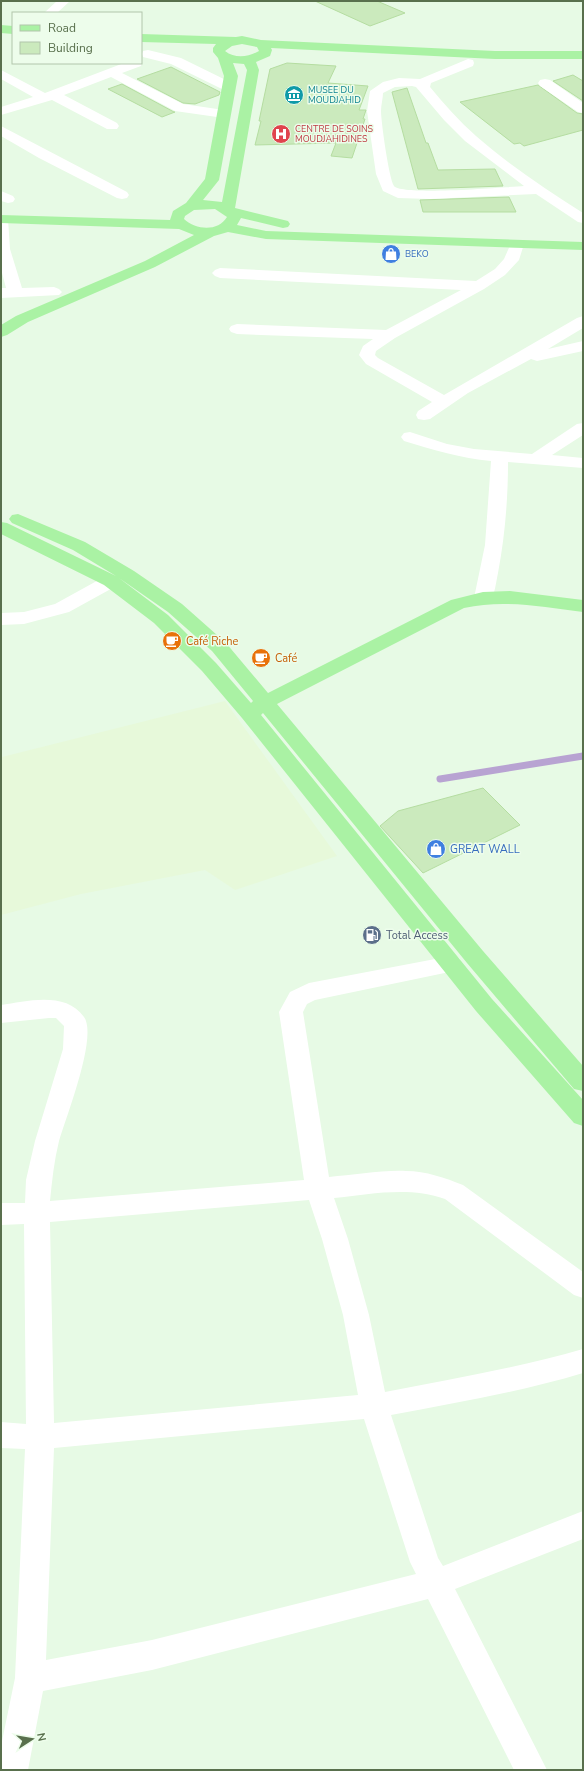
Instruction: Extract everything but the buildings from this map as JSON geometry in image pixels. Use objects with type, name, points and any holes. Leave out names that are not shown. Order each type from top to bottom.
[{"type":"main road","points":[[1,29],[12,30]]},
{"type":"main road","points":[[1,39],[12,40]]},
{"type":"main road","points":[[142,40],[148,49]]},
{"type":"main road","points":[[184,227],[177,220],[178,214],[187,208],[212,180],[231,76],[220,48],[222,45],[235,41]]},
{"type":"main road","points":[[1,332],[22,320],[150,264],[232,223],[234,217],[229,210],[257,53],[249,41],[148,49]]},
{"type":"main road","points":[[148,49],[222,54],[235,59],[257,53],[583,55]]},
{"type":"main road","points":[[257,53],[468,63],[583,63]]},
{"type":"main road","points":[[104,222],[211,204],[282,224],[327,231],[583,239]]},
{"type":"main road","points":[[1,219],[104,222],[184,227],[198,231],[218,229],[286,236],[583,246]]},
{"type":"main road","points":[[1,317],[54,292],[167,245],[184,227]]},
{"type":"main road","points":[[1,511],[79,546],[127,575],[175,608],[219,648],[258,708],[273,744],[484,1005],[583,1116]]},
{"type":"main road","points":[[1,527],[111,581],[161,620],[209,666],[294,737],[475,957],[583,1082]]},
{"type":"main road","points":[[258,708],[458,604],[483,598],[526,599],[583,606]]},
{"type":"main road","points":[[273,744],[294,737]]},
{"type":"street","points":[[51,12],[64,1]]},
{"type":"street","points":[[148,49],[229,87]]},
{"type":"street","points":[[424,84],[425,81],[468,63]]},
{"type":"street","points":[[1,111],[49,96],[134,64]]},
{"type":"street","points":[[113,73],[180,108],[224,114]]},
{"type":"street","points":[[1,74],[112,126]]},
{"type":"street","points":[[424,84],[410,82],[396,83],[383,86],[377,91],[374,111],[384,181],[388,188],[398,194],[430,195],[538,190]]},
{"type":"street","points":[[424,84],[423,87],[443,111],[477,144],[538,190],[583,219]]},
{"type":"street","points":[[545,84],[583,109]]},
{"type":"street","points":[[1,130],[44,155],[122,195]]},
{"type":"street","points":[[1,219],[8,293],[54,292]]},
{"type":"street","points":[[443,401],[372,361],[367,355],[369,349],[389,335],[479,286],[500,272],[511,260],[517,244]]},
{"type":"street","points":[[220,273],[479,286]]},
{"type":"street","points":[[424,415],[443,401],[562,335],[583,321]]},
{"type":"street","points":[[237,329],[389,335]]},
{"type":"street","points":[[514,361],[583,346]]},
{"type":"street","points":[[535,459],[583,428]]},
{"type":"street","points":[[410,437],[443,448],[474,454],[583,463]]},
{"type":"street","points":[[483,598],[489,575],[499,502],[500,455]]},
{"type":"street","points":[[1,619],[24,618],[62,608],[111,581]]},
{"type":"street","points":[[451,964],[309,992],[298,998],[291,1012],[318,1189],[335,1239],[356,1315],[374,1406],[424,1562],[531,1770]]},
{"type":"street","points":[[1,1014],[32,1010],[60,1011],[68,1015],[76,1023],[75,1049],[47,1141],[39,1180],[37,1213],[40,1437],[30,1678],[12,1770]]},
{"type":"street","points":[[1,1214],[37,1213],[406,1181],[436,1185],[454,1192],[583,1287]]},
{"type":"street","points":[[1,1435],[40,1437],[374,1406],[498,1382],[549,1371],[583,1361]]},
{"type":"street","points":[[30,1678],[152,1655],[436,1583],[583,1525]]},
{"type":"shaded area","points":[[225,701],[337,856],[235,890],[205,870],[81,894],[1,915],[2,757]]},
{"type":"waterway","points":[[440,779],[583,756]]},
{"type":"place","name":"MUSEE DU MOUDJAHID","points":[[294,95]]},
{"type":"place","name":"CENTRE DE SOINS MOUDJAHIDINES","points":[[281,134]]},
{"type":"place","name":"BEKO","points":[[391,254]]},
{"type":"place","name":"Café Riche","points":[[172,641]]},
{"type":"place","name":"Café","points":[[261,658]]},
{"type":"place","name":"GREAT WALL","points":[[436,849]]},
{"type":"place","name":"Total Access","points":[[372,935]]}]
